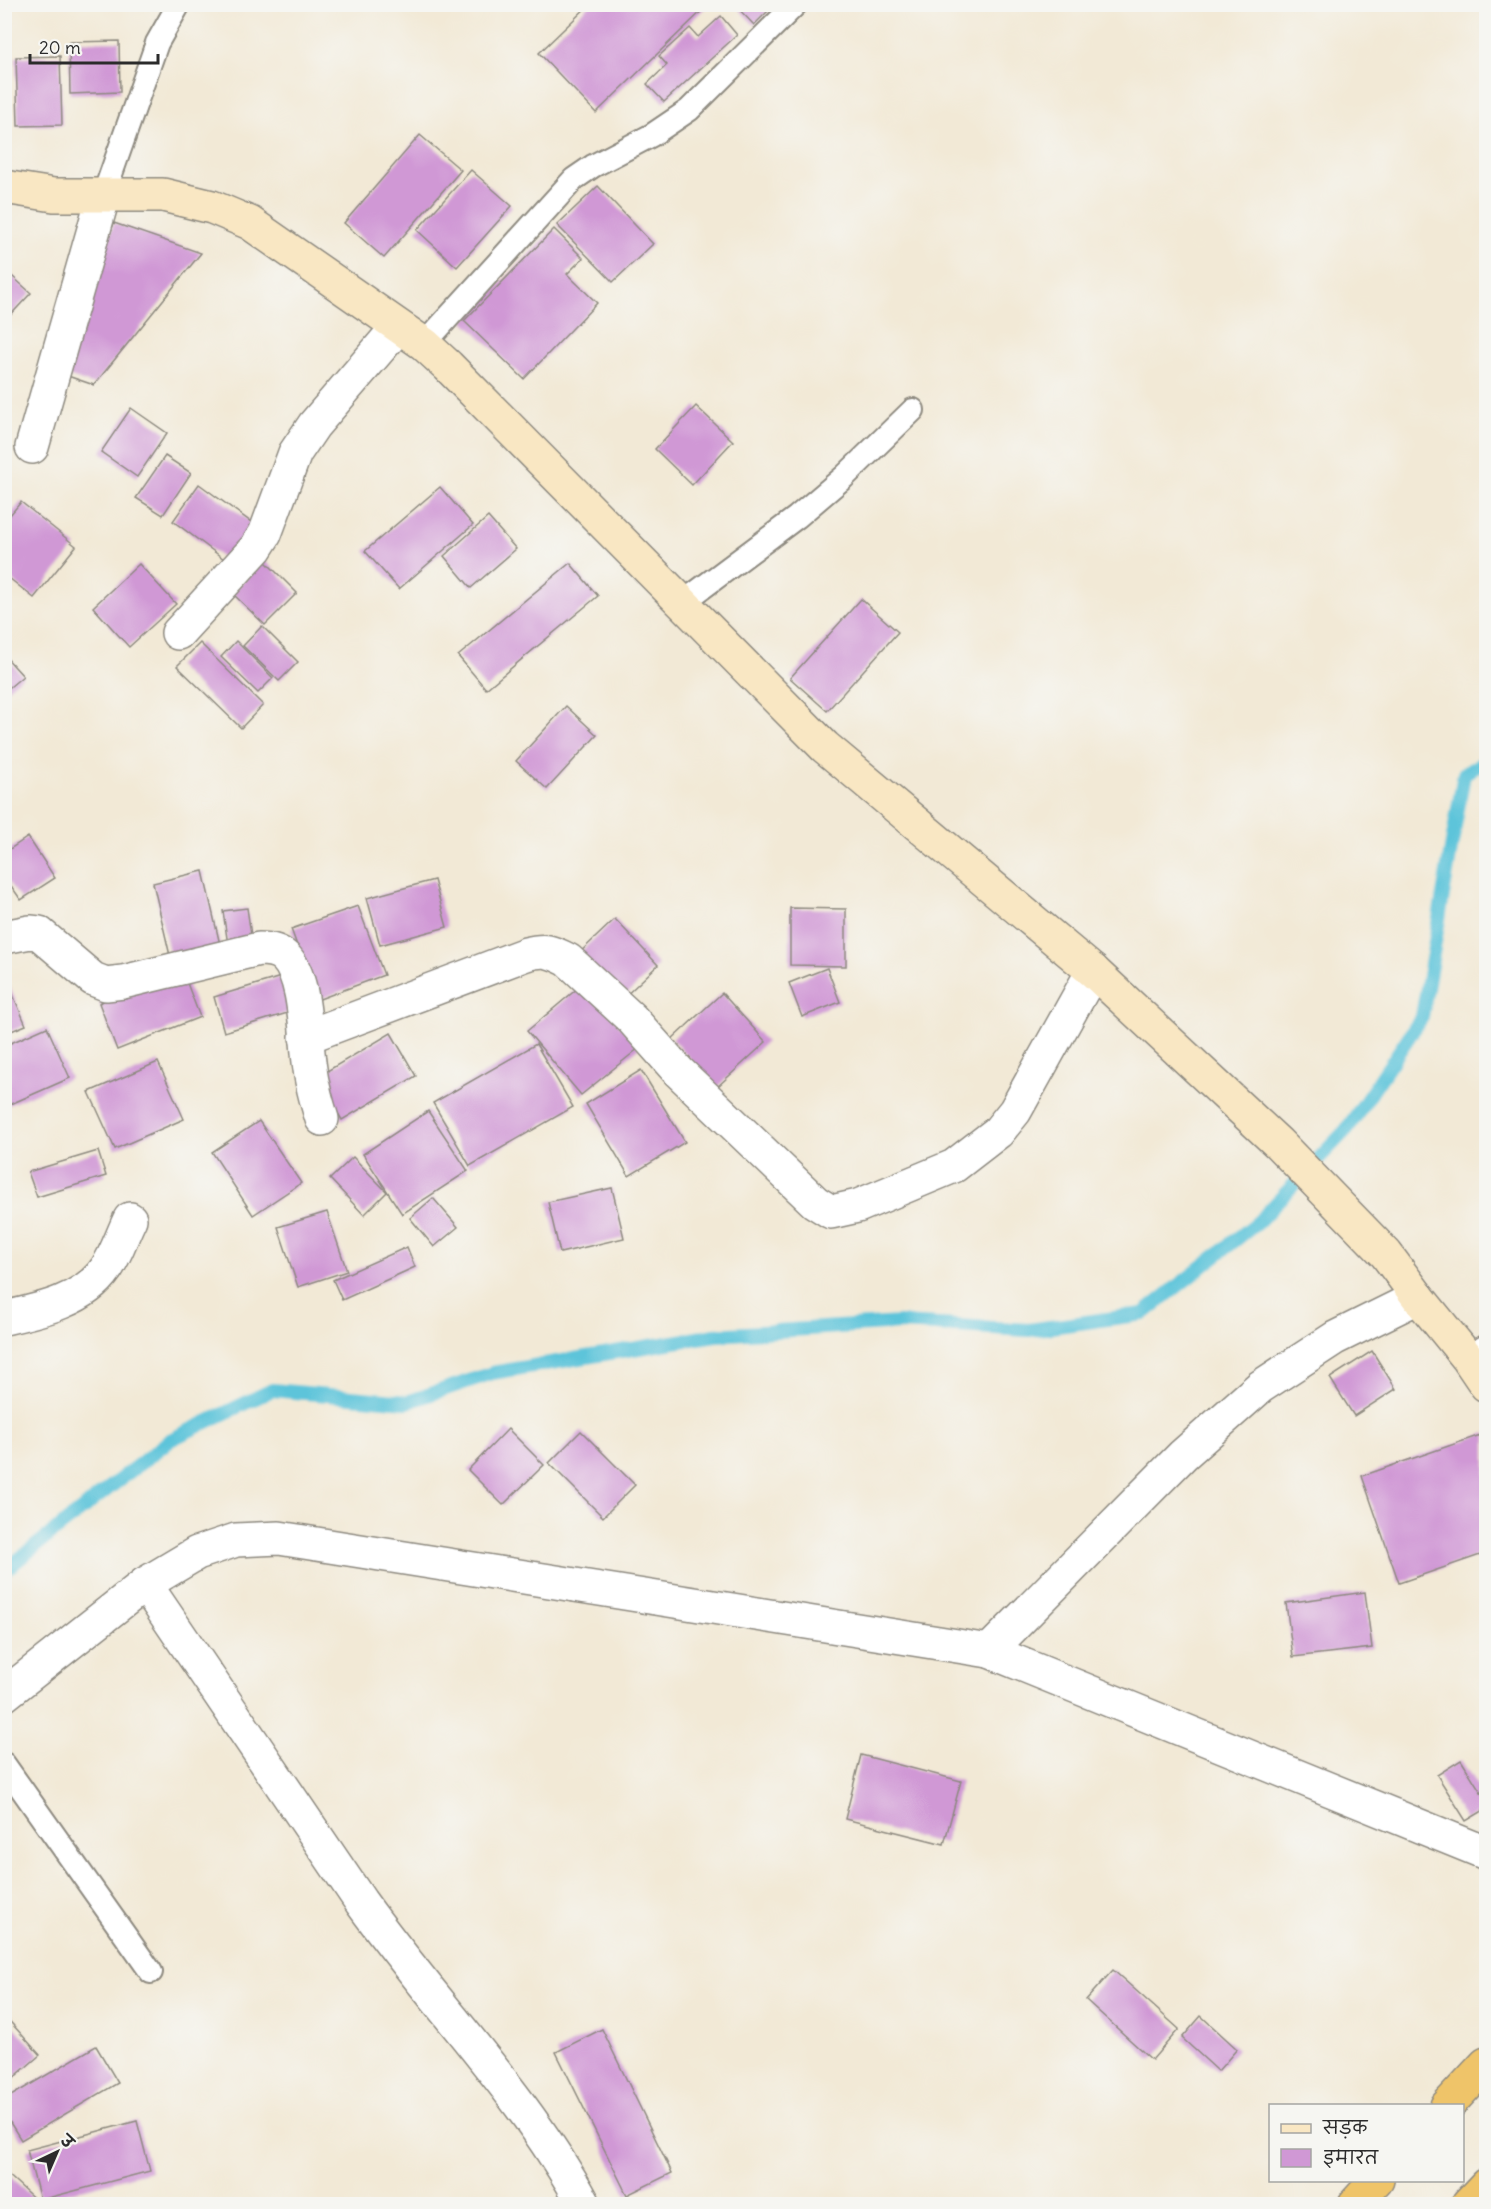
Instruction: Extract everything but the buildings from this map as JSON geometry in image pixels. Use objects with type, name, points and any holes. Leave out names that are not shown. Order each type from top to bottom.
[{"type":"highway","points":[[1449,2104],[1486,2064]]},
{"type":"highway","points":[[1355,2205],[1376,2182]]},
{"type":"highway","points":[[1468,2205],[1486,2185]]},
{"type":"street","points":[[4,187],[54,195],[163,195],[212,207],[250,223],[411,336],[448,366],[825,747],[1093,971],[1278,1143],[1386,1254],[1418,1298],[1477,1352],[1486,1385]]},
{"type":"street","points":[[32,447],[104,194]]},
{"type":"street","points":[[178,633],[256,548],[265,534],[296,453],[314,425],[411,336]]},
{"type":"street","points":[[4,938],[30,932],[39,933],[93,979],[106,984],[123,982],[259,949],[270,949],[284,956],[295,972],[303,1003],[314,1092],[322,1119]]},
{"type":"street","points":[[306,1037],[526,954],[542,950],[556,954],[568,960],[632,1019],[679,1072],[814,1202],[831,1212],[858,1206],[954,1166],[998,1132],[1015,1111],[1093,971]]},
{"type":"street","points":[[4,1318],[44,1310],[80,1294],[106,1269],[130,1219]]},
{"type":"street","points":[[989,1651],[1183,1455],[1260,1387],[1335,1338],[1418,1298]]},
{"type":"street","points":[[4,1695],[145,1584],[197,1553],[236,1540],[279,1539],[989,1651],[1486,1853]]},
{"type":"street","points":[[145,1584],[361,1902],[390,1943],[522,2106],[566,2171],[584,2205]]},
{"type":"lane","points":[[104,194],[157,43],[179,4]]},
{"type":"lane","points":[[411,336],[574,179],[593,166],[652,135],[689,110],[796,4]]},
{"type":"lane","points":[[682,603],[805,510],[844,477],[913,410]]},
{"type":"lane","points":[[4,1764],[151,1972]]},
{"type":"waterway","points":[[4,1571],[170,1440],[272,1390],[407,1402],[492,1373],[715,1335],[900,1323],[1029,1330],[1143,1314],[1258,1222],[1347,1129],[1422,1017],[1464,774],[1486,761]]}]
